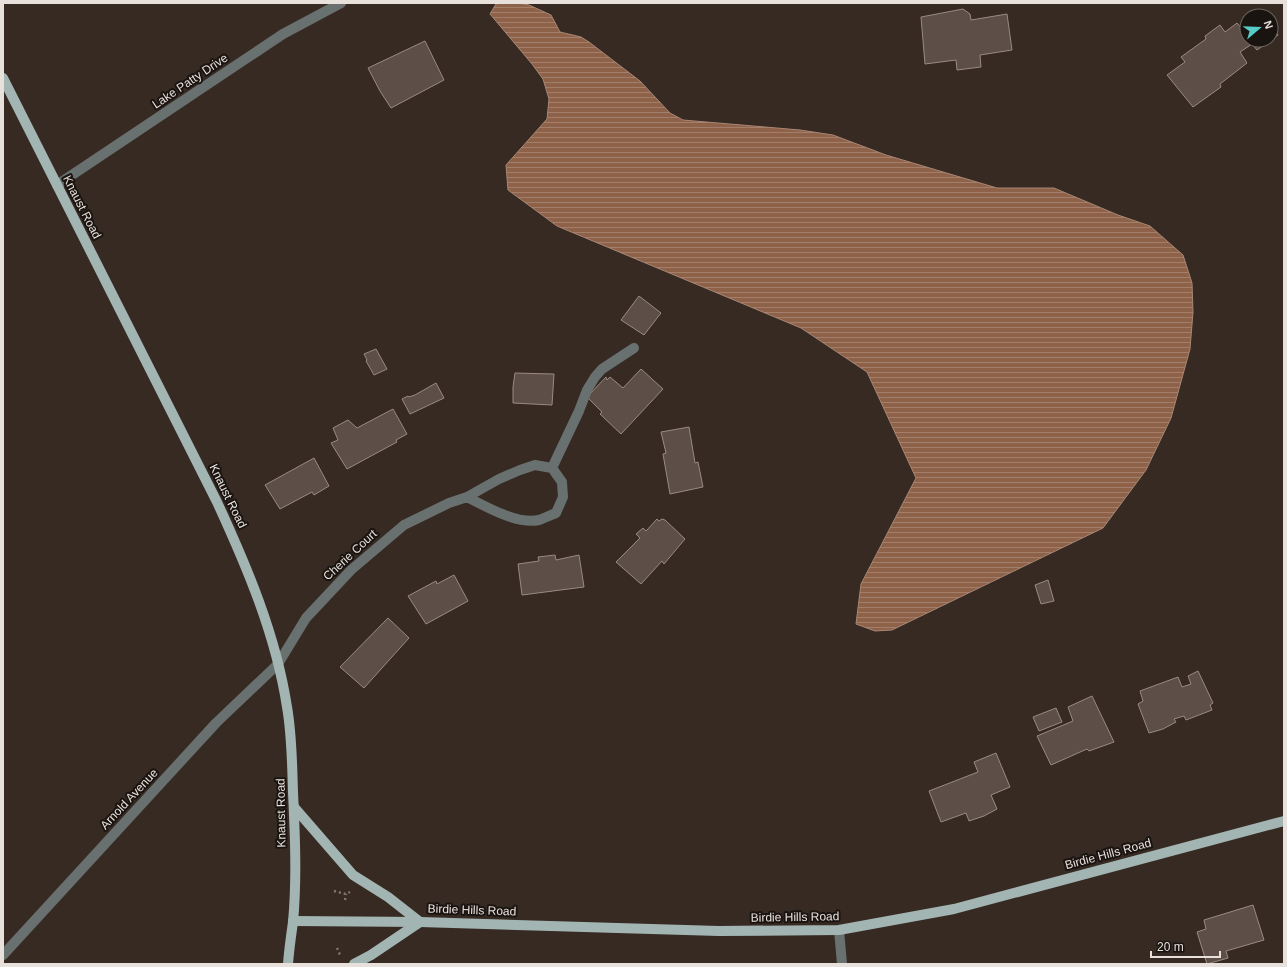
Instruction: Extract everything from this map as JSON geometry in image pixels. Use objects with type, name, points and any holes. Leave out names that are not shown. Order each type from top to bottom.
[{"type":"main road","name":"Knaust Road","points":[[3,78],[235,539],[263,614],[278,664],[287,707],[291,738],[294,807],[294,858],[293,921],[288,964]]},
{"type":"main road","points":[[294,807],[353,875],[388,897],[420,922],[354,964]]},
{"type":"main road","name":"Birdie Hills Road","points":[[293,921],[420,922],[720,931],[839,930],[954,909],[1284,821]]},
{"type":"street","name":"Lake Patty Drive","points":[[57,185],[283,34],[341,3]]},
{"type":"street","points":[[467,497],[502,514],[518,519],[537,520],[556,513],[563,497],[562,482],[552,468],[579,411],[587,390],[602,369],[634,348]]},
{"type":"street","name":"Cherie Court","points":[[278,664],[306,618],[350,570],[404,525],[449,503],[467,497],[499,479],[520,470],[536,465],[552,468]]},
{"type":"street","name":"Arnold Avenue","points":[[3,955],[216,724],[278,664]]},
{"type":"street","points":[[839,930],[842,964]]},
{"type":"path","points":[[334,891],[346,894],[356,889]]},
{"type":"path","points":[[346,894],[346,900]]},
{"type":"path","points":[[337,948],[340,956]]},
{"type":"shaded area","points":[[519,3],[529,5],[551,15],[560,32],[581,37],[589,42],[640,81],[670,113],[683,120],[800,130],[833,135],[886,155],[997,188],[1054,188],[1118,215],[1150,226],[1183,255],[1192,283],[1193,312],[1190,349],[1171,418],[1146,470],[1103,528],[892,630],[875,631],[856,624],[861,584],[916,478],[867,372],[801,328],[557,226],[508,190],[506,165],[547,119],[549,99],[543,79],[490,14],[496,4]]},
{"type":"building","points":[[963,9],[970,14],[971,20],[1007,14],[1012,50],[980,55],[981,67],[957,70],[956,60],[925,64],[921,17]]},
{"type":"building","points":[[1237,23],[1239,25],[1239,48],[1246,48],[1240,52],[1247,63],[1220,84],[1221,87],[1193,107],[1167,75],[1185,62],[1181,57],[1206,39],[1205,36],[1220,25],[1225,32]]},
{"type":"building","points":[[425,41],[444,80],[391,108],[368,68]]},
{"type":"building","points":[[639,296],[661,313],[644,335],[621,320]]},
{"type":"building","points":[[376,349],[387,369],[374,375],[366,361],[367,360],[364,354]]},
{"type":"building","points":[[641,369],[663,389],[621,434],[600,414],[602,412],[587,397],[606,377],[607,380],[610,377],[623,388]]},
{"type":"building","points":[[515,373],[554,374],[552,405],[513,403]]},
{"type":"building","points":[[436,383],[444,398],[410,414],[402,399],[415,395]]},
{"type":"building","points":[[393,409],[407,434],[396,440],[397,442],[347,469],[331,443],[338,440],[333,428],[348,420],[357,428]]},
{"type":"building","points":[[689,427],[695,463],[698,462],[703,487],[670,494],[663,454],[666,453],[661,432]]},
{"type":"building","points":[[314,458],[329,486],[314,495],[312,492],[280,509],[265,485]]},
{"type":"building","points":[[657,519],[659,521],[662,519],[665,520],[685,539],[664,564],[662,561],[641,584],[616,562],[640,538],[636,534],[643,528],[646,531]]},
{"type":"building","points":[[555,555],[556,560],[579,555],[584,587],[522,595],[518,564],[539,561],[538,557]]},
{"type":"building","points":[[454,575],[468,601],[426,624],[408,596],[436,581],[437,584]]},
{"type":"building","points":[[1048,580],[1054,601],[1041,604],[1035,585]]},
{"type":"building","points":[[388,618],[409,638],[364,688],[340,667]]},
{"type":"building","points":[[1198,671],[1213,703],[1210,705],[1212,710],[1186,720],[1184,716],[1174,719],[1176,722],[1163,729],[1149,733],[1138,704],[1143,701],[1140,691],[1178,677],[1182,687],[1191,684],[1188,676]]},
{"type":"building","points":[[1092,696],[1114,742],[1089,751],[1087,749],[1051,765],[1037,736],[1073,721],[1068,707]]},
{"type":"building","points":[[1056,708],[1062,722],[1039,731],[1033,717]]},
{"type":"building","points":[[996,753],[1010,787],[991,795],[997,809],[984,816],[969,821],[966,813],[941,822],[929,791],[978,772],[974,762]]},
{"type":"building","points":[[1253,905],[1264,940],[1226,951],[1228,958],[1207,964],[1197,932],[1206,929],[1204,920]]}]
